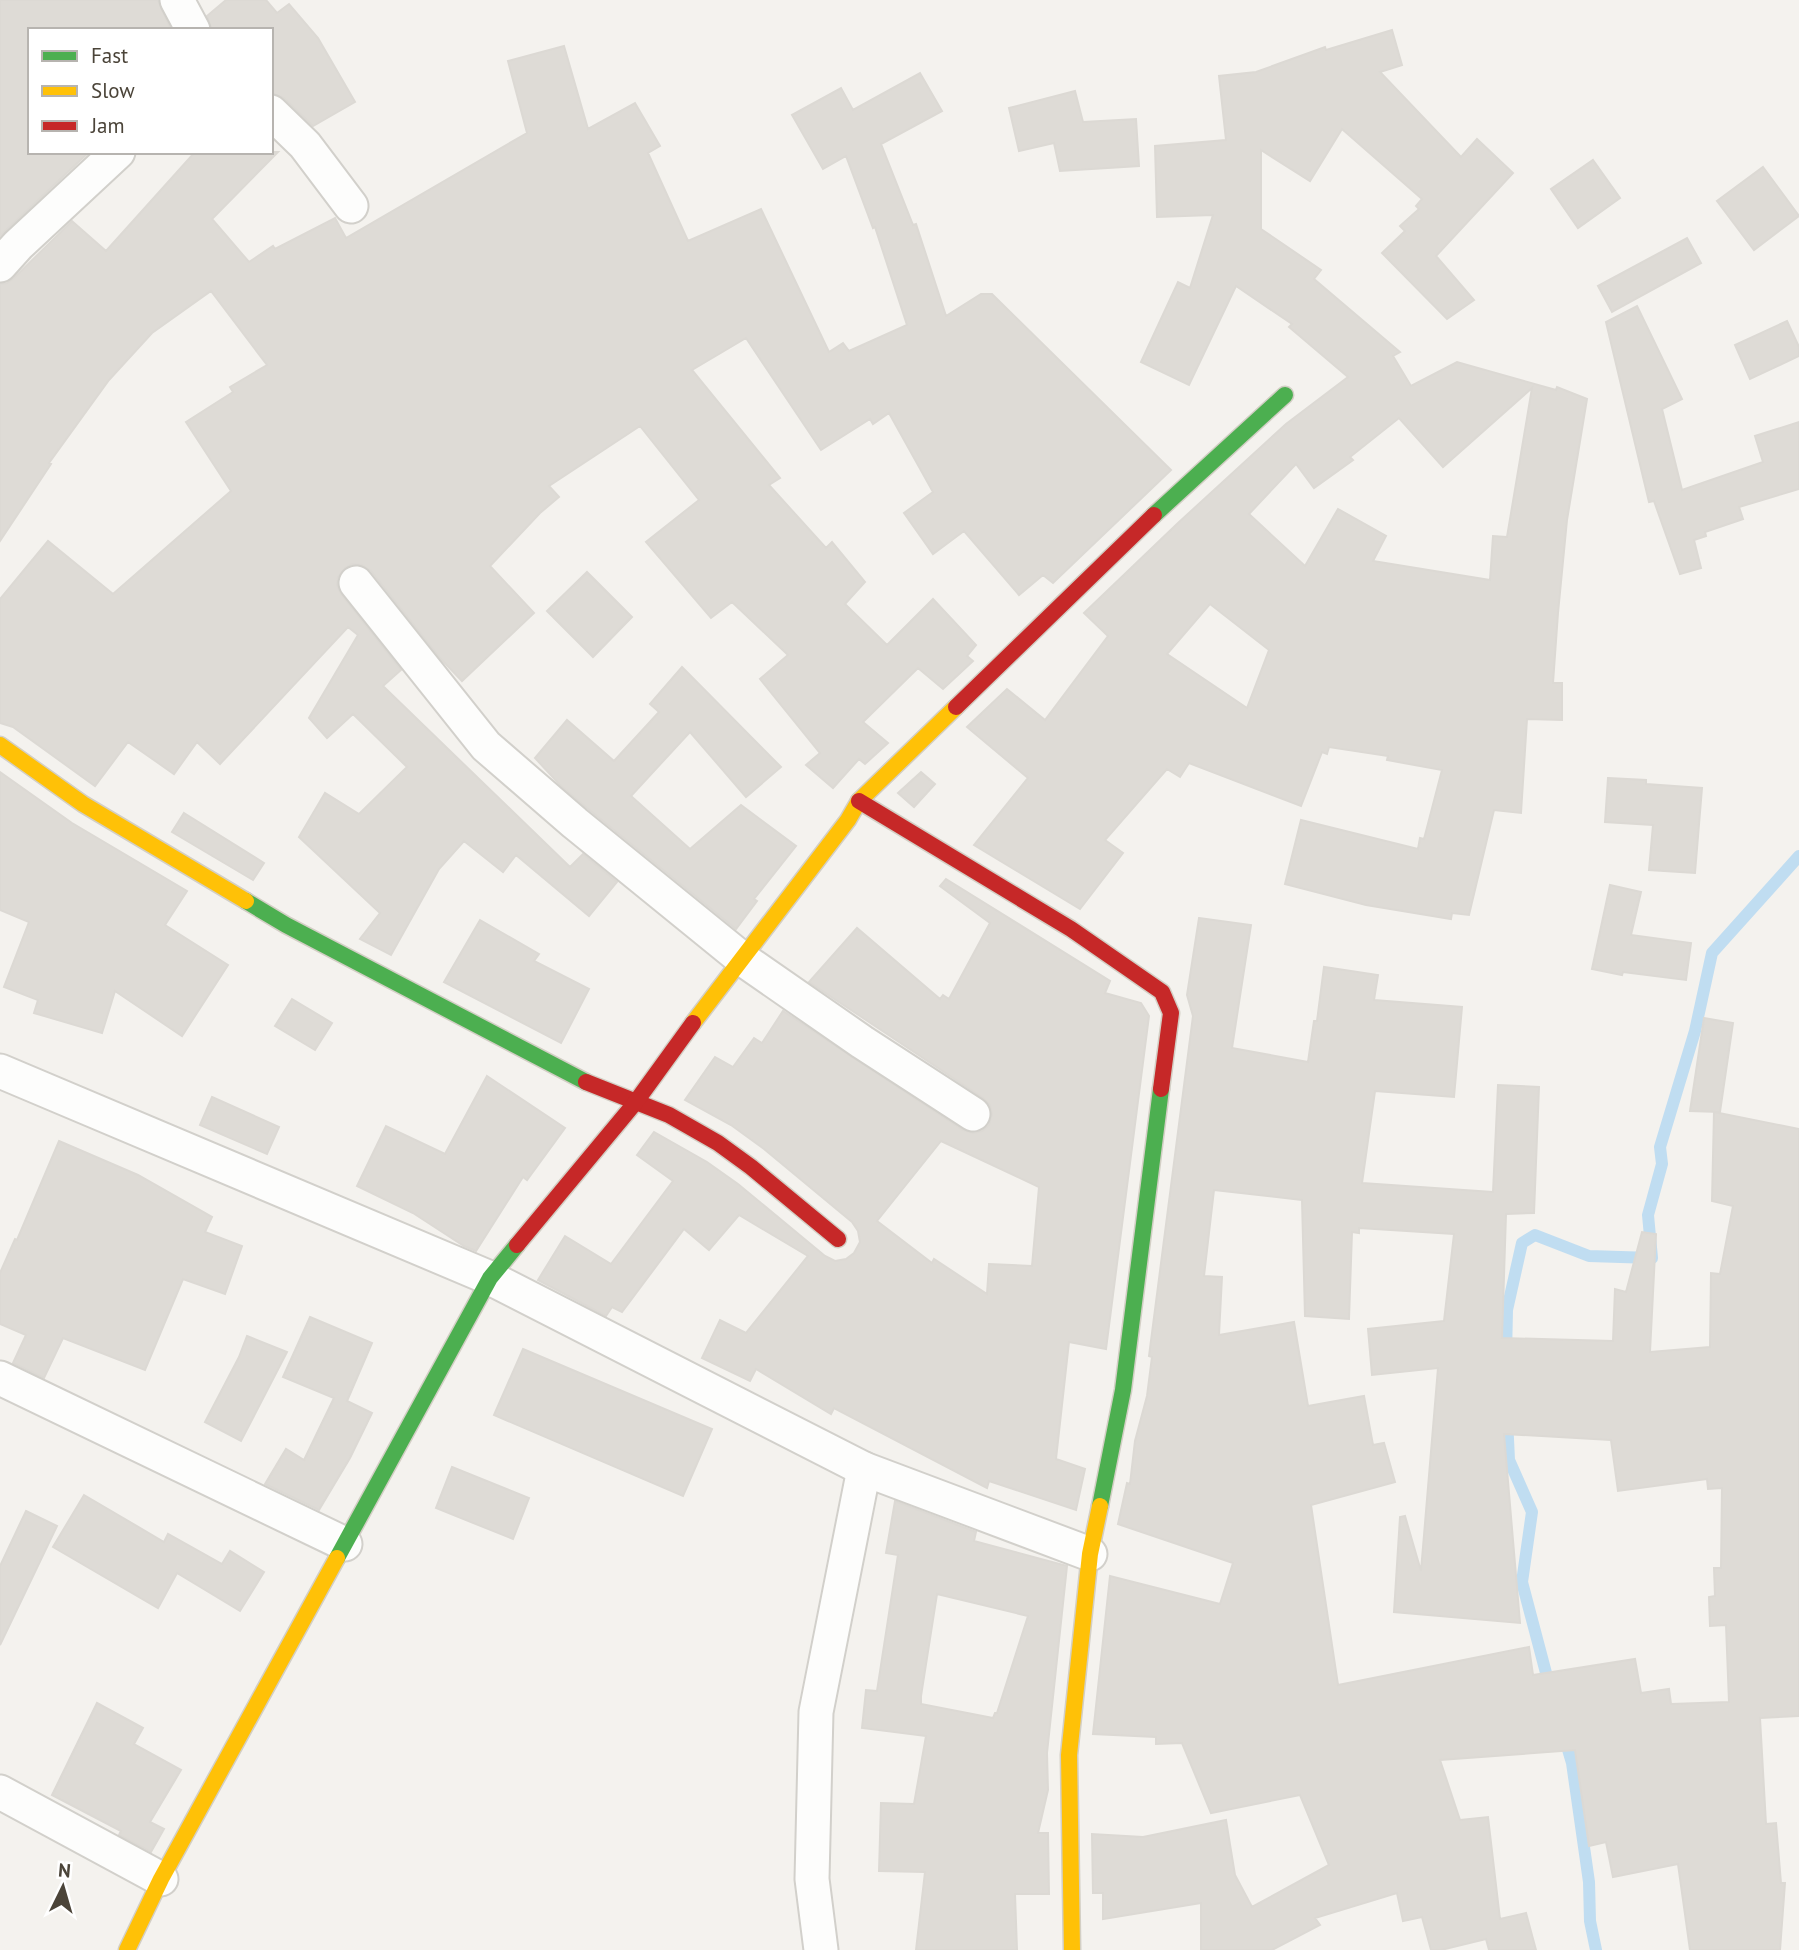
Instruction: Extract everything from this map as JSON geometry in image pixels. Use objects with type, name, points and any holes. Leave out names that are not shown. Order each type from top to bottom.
[{"type":"street","points":[[177,0],[192,28]]},
{"type":"street","points":[[273,114],[305,145],[351,206]]},
{"type":"street","points":[[0,265],[116,154]]},
{"type":"street","points":[[127,1950],[161,1879],[490,1278],[635,1103],[741,958],[848,820],[859,801],[1163,507],[1285,395]]},
{"type":"street","points":[[356,583],[486,747],[741,958],[862,1042],[973,1114]]},
{"type":"street","points":[[0,745],[83,804],[286,925],[589,1084],[668,1115],[718,1143],[838,1239]]},
{"type":"street","points":[[859,801],[1071,929],[1139,974],[1162,992],[1171,1013],[1123,1390],[1090,1554],[1069,1755],[1072,1950]]},
{"type":"street","points":[[0,1071],[490,1278],[864,1469],[1090,1554]]},
{"type":"street","points":[[0,1378],[345,1544]]},
{"type":"street","points":[[821,1950],[813,1880],[816,1712],[864,1469]]},
{"type":"street","points":[[0,1792],[161,1879]]},
{"type":"building","points":[[0,0],[158,0],[170,28],[28,28],[28,154],[87,154],[0,236]]},
{"type":"building","points":[[226,0],[266,0],[277,13],[289,4],[318,38],[355,102],[313,126],[284,98],[273,94],[273,28],[211,28],[207,16]]},
{"type":"building","points":[[1392,30],[1402,65],[1380,72],[1461,157],[1477,139],[1513,173],[1436,256],[1474,300],[1447,319],[1382,253],[1405,231],[1400,226],[1419,209],[1416,206],[1422,199],[1342,129],[1310,181],[1261,150],[1261,229],[1321,270],[1314,279],[1400,352],[1393,356],[1411,386],[1457,362],[1556,390],[1557,387],[1587,399],[1567,520],[1558,613],[1553,683],[1562,683],[1562,720],[1527,719],[1521,813],[1494,810],[1469,915],[1452,913],[1451,919],[1366,905],[1285,884],[1301,820],[1418,849],[1420,838],[1424,839],[1442,770],[1387,760],[1388,756],[1329,747],[1327,754],[1322,752],[1301,806],[1189,763],[1180,777],[1167,769],[1105,840],[1123,853],[1080,909],[974,845],[1028,778],[967,727],[1007,689],[1045,720],[1108,636],[1084,613],[1286,424],[1348,377],[1289,327],[1292,324],[1236,286],[1189,385],[1141,362],[1178,282],[1190,288],[1213,215],[1157,217],[1155,146],[1226,140],[1219,76],[1256,72],[1325,47],[1326,50]],"holes":[[[1532,388],[1507,537],[1493,536],[1490,580],[1373,561],[1386,536],[1338,509],[1305,566],[1249,514],[1296,464],[1314,488],[1353,460],[1350,457],[1399,418],[1443,467]],[[1210,604],[1269,650],[1247,708],[1167,654]]]},
{"type":"building","points":[[564,46],[588,129],[635,103],[660,146],[648,153],[688,241],[761,209],[829,352],[843,343],[849,351],[907,325],[875,227],[873,228],[846,156],[823,169],[792,115],[841,88],[853,110],[920,73],[942,111],[881,144],[913,225],[916,224],[946,316],[981,294],[992,294],[1171,470],[1053,583],[1043,575],[1019,595],[964,531],[933,554],[904,513],[933,492],[889,413],[873,424],[870,419],[821,450],[746,338],[692,370],[780,478],[769,485],[826,548],[832,542],[865,582],[845,604],[887,645],[933,599],[976,645],[967,656],[973,661],[943,689],[918,668],[863,722],[888,743],[865,764],[859,759],[833,788],[806,765],[820,753],[760,679],[788,655],[732,602],[711,618],[646,542],[699,500],[640,426],[549,486],[559,497],[540,513],[490,566],[534,613],[462,681],[441,659],[371,571],[362,565],[352,564],[345,568],[338,577],[337,585],[341,594],[401,670],[383,686],[570,867],[583,854],[617,882],[589,916],[516,855],[503,872],[464,841],[439,869],[391,955],[360,939],[380,913],[299,837],[325,793],[359,814],[407,767],[353,714],[327,738],[309,718],[358,635],[348,627],[220,764],[197,742],[174,774],[128,742],[95,786],[13,727],[0,723],[0,599],[48,541],[113,594],[231,491],[186,422],[233,392],[230,387],[267,365],[211,291],[152,333],[109,380],[49,463],[51,464],[0,541],[0,284],[14,278],[72,221],[106,251],[193,154],[278,152],[212,219],[249,262],[273,246],[275,249],[335,218],[346,238],[527,133],[508,61]]},
{"type":"building","points":[[1075,91],[1083,122],[1136,119],[1139,166],[1060,171],[1054,143],[1019,151],[1009,108]]},
{"type":"building","points":[[1593,160],[1620,198],[1578,228],[1551,189]]},
{"type":"building","points":[[1763,167],[1799,216],[1754,250],[1717,201]]},
{"type":"building","points":[[1687,238],[1701,263],[1612,312],[1598,286]]},
{"type":"building","points":[[1637,306],[1682,399],[1662,409],[1682,490],[1763,462],[1755,436],[1799,422],[1799,489],[1739,507],[1743,519],[1705,532],[1706,536],[1694,540],[1701,568],[1680,574],[1654,501],[1649,502],[1606,322]]},
{"type":"building","points":[[1787,321],[1799,347],[1799,356],[1750,379],[1735,345]]},
{"type":"building","points":[[587,572],[632,617],[593,657],[547,611]]},
{"type":"building","points":[[682,667],[781,767],[746,797],[690,732],[631,796],[690,849],[741,805],[796,846],[754,899],[757,901],[736,929],[561,786],[535,758],[567,720],[614,761],[659,712],[650,704]]},
{"type":"building","points":[[0,772],[72,823],[187,891],[165,925],[228,965],[182,1036],[115,991],[102,1033],[34,1013],[38,1000],[4,987],[29,922],[0,910]]},
{"type":"building","points":[[921,772],[935,784],[914,807],[898,793]]},
{"type":"building","points":[[1608,778],[1702,788],[1695,873],[1649,870],[1653,825],[1605,822]]},
{"type":"building","points":[[184,813],[264,863],[253,880],[172,832]]},
{"type":"building","points":[[946,879],[1110,981],[1105,993],[1141,1003],[1149,1016],[1106,1349],[1069,1342],[1056,1459],[1085,1469],[1076,1510],[989,1481],[987,1488],[834,1408],[831,1414],[756,1369],[750,1381],[702,1358],[720,1320],[746,1333],[808,1256],[739,1215],[709,1250],[684,1229],[622,1312],[612,1307],[606,1316],[538,1280],[565,1236],[611,1264],[673,1181],[637,1155],[654,1132],[707,1162],[738,1184],[825,1256],[835,1261],[846,1259],[854,1253],[860,1242],[858,1231],[852,1222],[764,1149],[731,1125],[685,1100],[715,1057],[733,1067],[754,1038],[762,1043],[783,1011],[963,1130],[973,1133],[982,1131],[989,1125],[992,1114],[990,1105],[983,1098],[809,982],[857,928],[940,999],[943,995],[949,999],[990,923],[940,886]],"holes":[[[941,1141],[1039,1187],[1032,1266],[989,1264],[987,1294],[934,1259],[932,1263],[877,1221]]]},
{"type":"building","points":[[1610,885],[1641,892],[1631,935],[1691,943],[1686,980],[1623,972],[1622,975],[1592,969]]},
{"type":"building","points":[[1199,918],[1251,925],[1232,1048],[1308,1062],[1324,967],[1378,975],[1374,1000],[1462,1007],[1454,1097],[1375,1091],[1362,1183],[1493,1192],[1498,1085],[1539,1087],[1534,1213],[1506,1214],[1502,1338],[1613,1341],[1615,1289],[1626,1292],[1642,1232],[1656,1234],[1650,1352],[1710,1347],[1711,1273],[1720,1274],[1733,1206],[1712,1201],[1714,1112],[1799,1129],[1799,1716],[1760,1718],[1766,1824],[1776,1823],[1781,1883],[1785,1883],[1780,1950],[1690,1950],[1678,1864],[1613,1877],[1606,1842],[1589,1846],[1575,1750],[1440,1760],[1460,1820],[1488,1817],[1500,1919],[1526,1913],[1536,1950],[1489,1950],[1486,1939],[1431,1950],[1422,1917],[1403,1921],[1397,1893],[1315,1918],[1320,1925],[1272,1950],[1201,1950],[1201,1903],[1103,1919],[1103,1893],[1093,1893],[1092,1834],[1143,1837],[1226,1820],[1235,1875],[1252,1907],[1329,1865],[1300,1795],[1211,1813],[1182,1743],[1156,1744],[1156,1737],[1093,1734],[1110,1576],[1220,1604],[1233,1563],[1118,1524],[1127,1483],[1130,1484],[1135,1441],[1147,1396],[1152,1357],[1149,1356],[1193,1016],[1187,995]],"holes":[[[1214,1190],[1302,1200],[1305,1316],[1349,1319],[1352,1232],[1359,1233],[1359,1228],[1454,1234],[1444,1321],[1368,1329],[1372,1375],[1438,1368],[1421,1571],[1405,1516],[1400,1517],[1394,1612],[1520,1623],[1504,1434],[1611,1440],[1618,1491],[1707,1479],[1708,1489],[1722,1488],[1721,1568],[1714,1568],[1715,1596],[1709,1597],[1710,1626],[1726,1625],[1729,1702],[1671,1704],[1669,1689],[1641,1693],[1635,1659],[1533,1675],[1529,1647],[1338,1685],[1311,1505],[1395,1482],[1384,1443],[1373,1445],[1364,1396],[1308,1406],[1294,1322],[1219,1335],[1222,1277],[1204,1276]]]},
{"type":"building","points":[[480,920],[539,954],[534,961],[589,989],[561,1043],[444,982]]},
{"type":"building","points":[[292,999],[332,1023],[315,1050],[275,1026]]},
{"type":"building","points":[[1704,1018],[1733,1023],[1720,1112],[1690,1111]]},
{"type":"building","points":[[487,1076],[565,1128],[527,1180],[523,1177],[476,1251],[413,1213],[357,1186],[386,1126],[445,1154]]},
{"type":"building","points":[[212,1097],[279,1127],[267,1154],[200,1125]]},
{"type":"building","points":[[59,1141],[138,1175],[212,1217],[205,1232],[242,1246],[225,1294],[183,1279],[145,1370],[63,1338],[44,1378],[13,1363],[26,1335],[0,1324],[0,1273]]},
{"type":"building","points":[[310,1317],[372,1343],[347,1401],[372,1413],[350,1458],[319,1510],[265,1484],[286,1449],[304,1460],[334,1398],[283,1377]]},
{"type":"building","points":[[247,1336],[287,1352],[241,1441],[205,1422]]},
{"type":"building","points":[[523,1349],[712,1429],[683,1496],[494,1415]]},
{"type":"building","points":[[452,1467],[529,1498],[513,1539],[436,1508]]},
{"type":"building","points":[[84,1495],[164,1542],[168,1534],[222,1564],[230,1551],[264,1572],[240,1611],[177,1573],[158,1608],[53,1547]]},
{"type":"building","points":[[895,1501],[976,1532],[974,1541],[1067,1566],[1047,1753],[1048,1790],[1038,1833],[1048,1833],[1049,1894],[1015,1894],[1017,1950],[916,1950],[925,1872],[879,1871],[881,1803],[914,1804],[926,1736],[862,1728],[866,1690],[877,1691],[898,1555],[886,1553]],"holes":[[[937,1594],[1028,1616],[997,1713],[993,1718],[921,1704]]]},
{"type":"building","points":[[26,1511],[57,1526],[0,1645],[0,1566]]},
{"type":"building","points":[[97,1703],[143,1728],[134,1744],[181,1770],[150,1822],[164,1829],[151,1852],[119,1835],[121,1831],[52,1795]]},
{"type":"waterway","points":[[1506,1355],[1507,1310],[1522,1243],[1535,1235],[1589,1256],[1652,1258],[1648,1215],[1662,1164],[1660,1147],[1695,1031],[1712,953],[1799,856]]},
{"type":"waterway","points":[[1507,1418],[1509,1460],[1532,1512],[1522,1582],[1550,1688]]},
{"type":"waterway","points":[[1564,1736],[1572,1763],[1589,1882],[1590,1921],[1596,1950]]},
{"type":"traffic: fast","points":[[1154,515],[1285,395]]},
{"type":"traffic: fast","points":[[246,901],[286,925],[586,1082]]},
{"type":"traffic: fast","points":[[1100,1506],[1123,1390],[1161,1089]]},
{"type":"traffic: fast","points":[[337,1558],[490,1278],[517,1245]]},
{"type":"traffic: slow","points":[[693,1023],[848,820],[859,801],[956,707]]},
{"type":"traffic: slow","points":[[0,745],[83,804],[246,901]]},
{"type":"traffic: slow","points":[[1072,1950],[1069,1755],[1090,1554],[1100,1506]]},
{"type":"traffic: slow","points":[[127,1950],[161,1879],[337,1558]]},
{"type":"traffic: jam","points":[[956,707],[1154,515]]},
{"type":"traffic: jam","points":[[859,801],[1071,929],[1162,992],[1171,1013],[1161,1089]]},
{"type":"traffic: jam","points":[[517,1245],[635,1103],[693,1023]]},
{"type":"traffic: jam","points":[[586,1082],[669,1115],[718,1143],[838,1239]]}]
